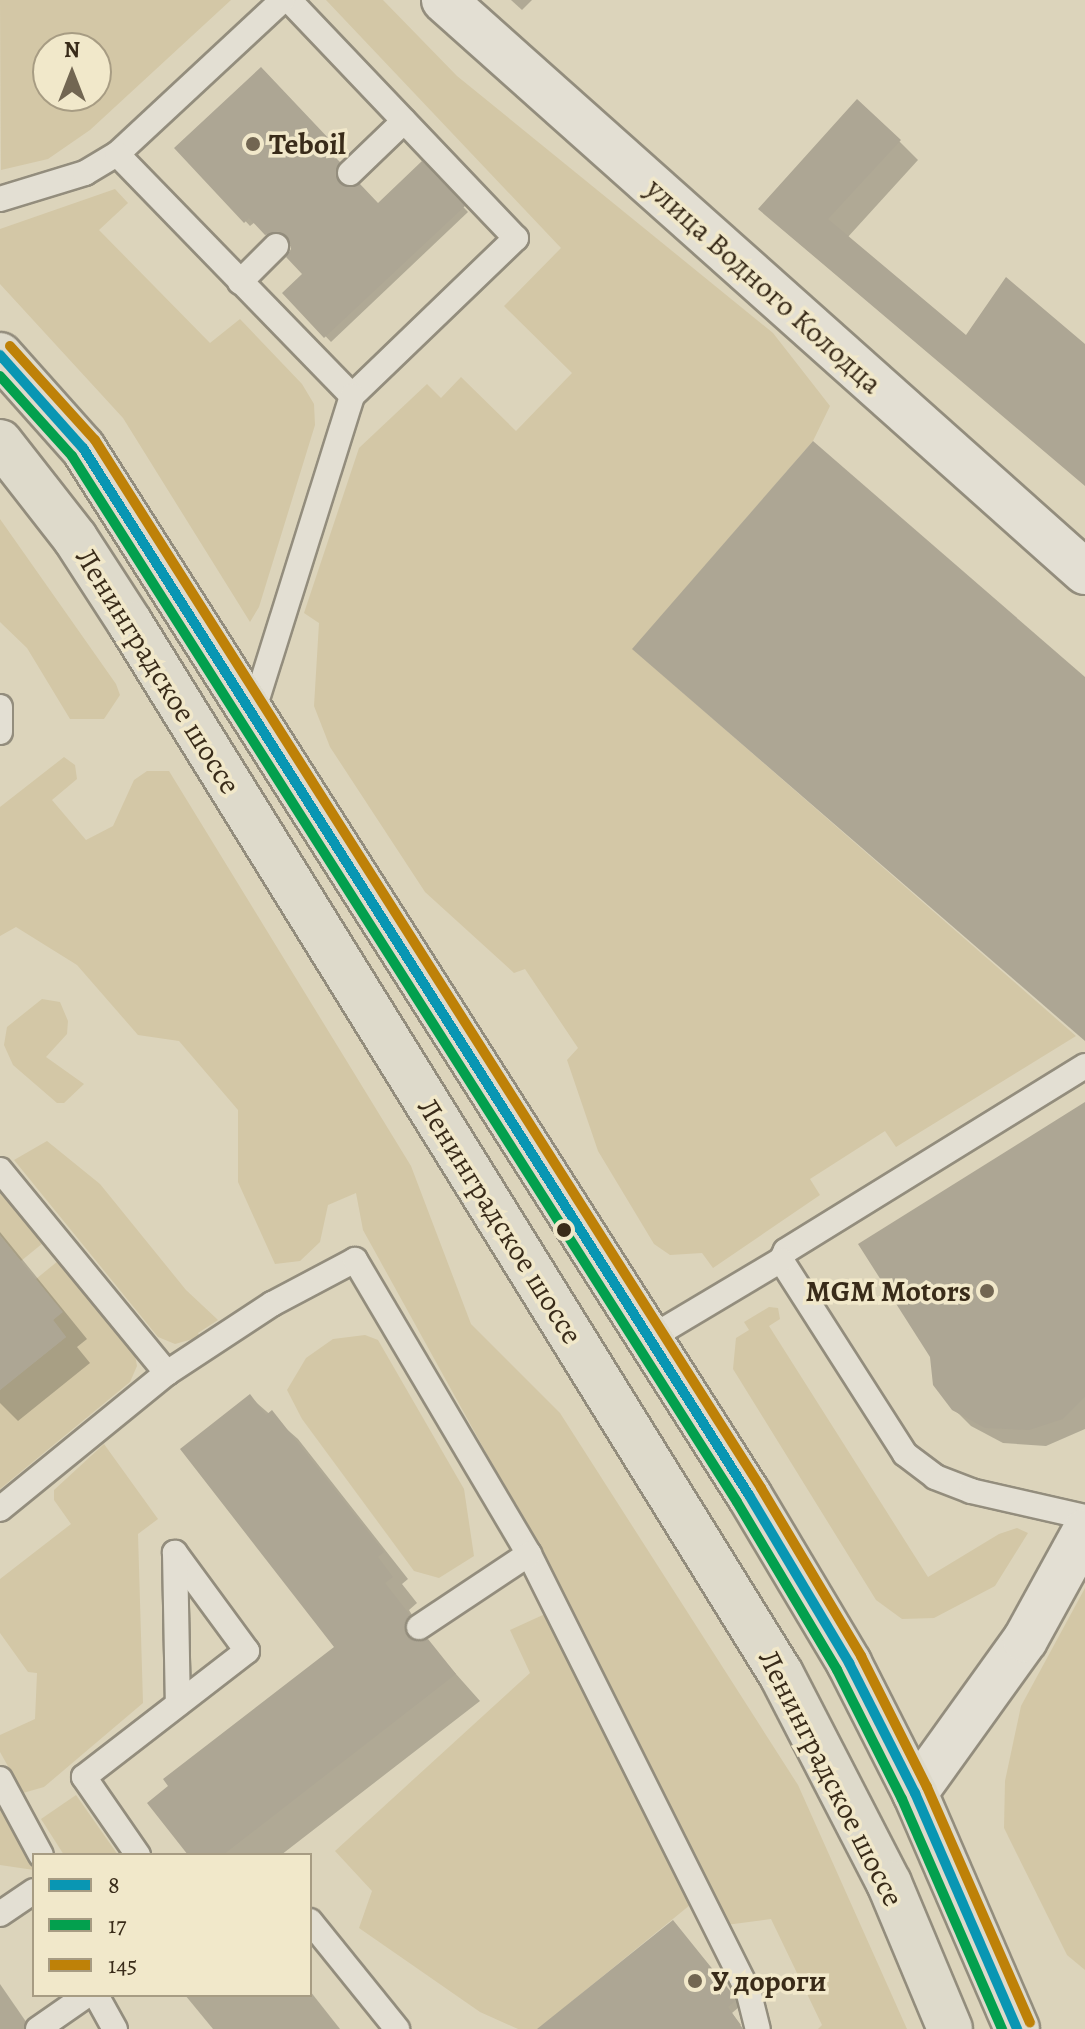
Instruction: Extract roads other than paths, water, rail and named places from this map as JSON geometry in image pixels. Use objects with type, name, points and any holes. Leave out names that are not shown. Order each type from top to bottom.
[{"type":"main road","name":"Ленинградское шоссе","points":[[0,355],[83,448],[652,1337],[849,1663],[915,1793],[1017,2029]]},
{"type":"main road","name":"Ленинградское шоссе","points":[[0,442],[75,538],[130,623],[773,1661],[889,1883],[950,2029]]},
{"type":"street","name":"улица Водного Колодца","points":[[444,0],[1085,572]]},
{"type":"street","points":[[915,1793],[1025,1640],[1085,1531]]},
{"type":"lane","points":[[0,199],[85,173],[117,154],[283,0]]},
{"type":"lane","points":[[252,715],[352,396],[516,238],[289,0]]},
{"type":"lane","points":[[350,173],[404,121]]},
{"type":"lane","points":[[117,154],[352,396]]},
{"type":"lane","points":[[240,282],[276,246]]},
{"type":"lane","points":[[0,707],[0,732]]},
{"type":"lane","points":[[652,1337],[781,1260],[786,1251],[1085,1066]]},
{"type":"lane","points":[[0,1170],[167,1373]]},
{"type":"lane","points":[[0,1509],[167,1373],[272,1304],[355,1260],[529,1554],[749,1994],[758,2029]]},
{"type":"lane","points":[[781,1260],[905,1454],[935,1477],[971,1491],[1085,1517]]},
{"type":"lane","points":[[137,1853],[84,1777],[247,1651],[175,1553],[178,1704]]},
{"type":"lane","points":[[419,1627],[529,1554]]},
{"type":"lane","points":[[0,1779],[40,1853]]},
{"type":"lane","points":[[0,1914],[32,1892]]},
{"type":"lane","points":[[312,1923],[397,2029]]},
{"type":"lane","points":[[38,2029],[95,1997]]},
{"type":"lane","points":[[98,1997],[115,2029]]},
{"type":"place","name":"Teboil","points":[[253,144]]},
{"type":"place","name":"MGM Motors","points":[[987,1291]]},
{"type":"place","name":"У дороги","points":[[695,1981]]}]
